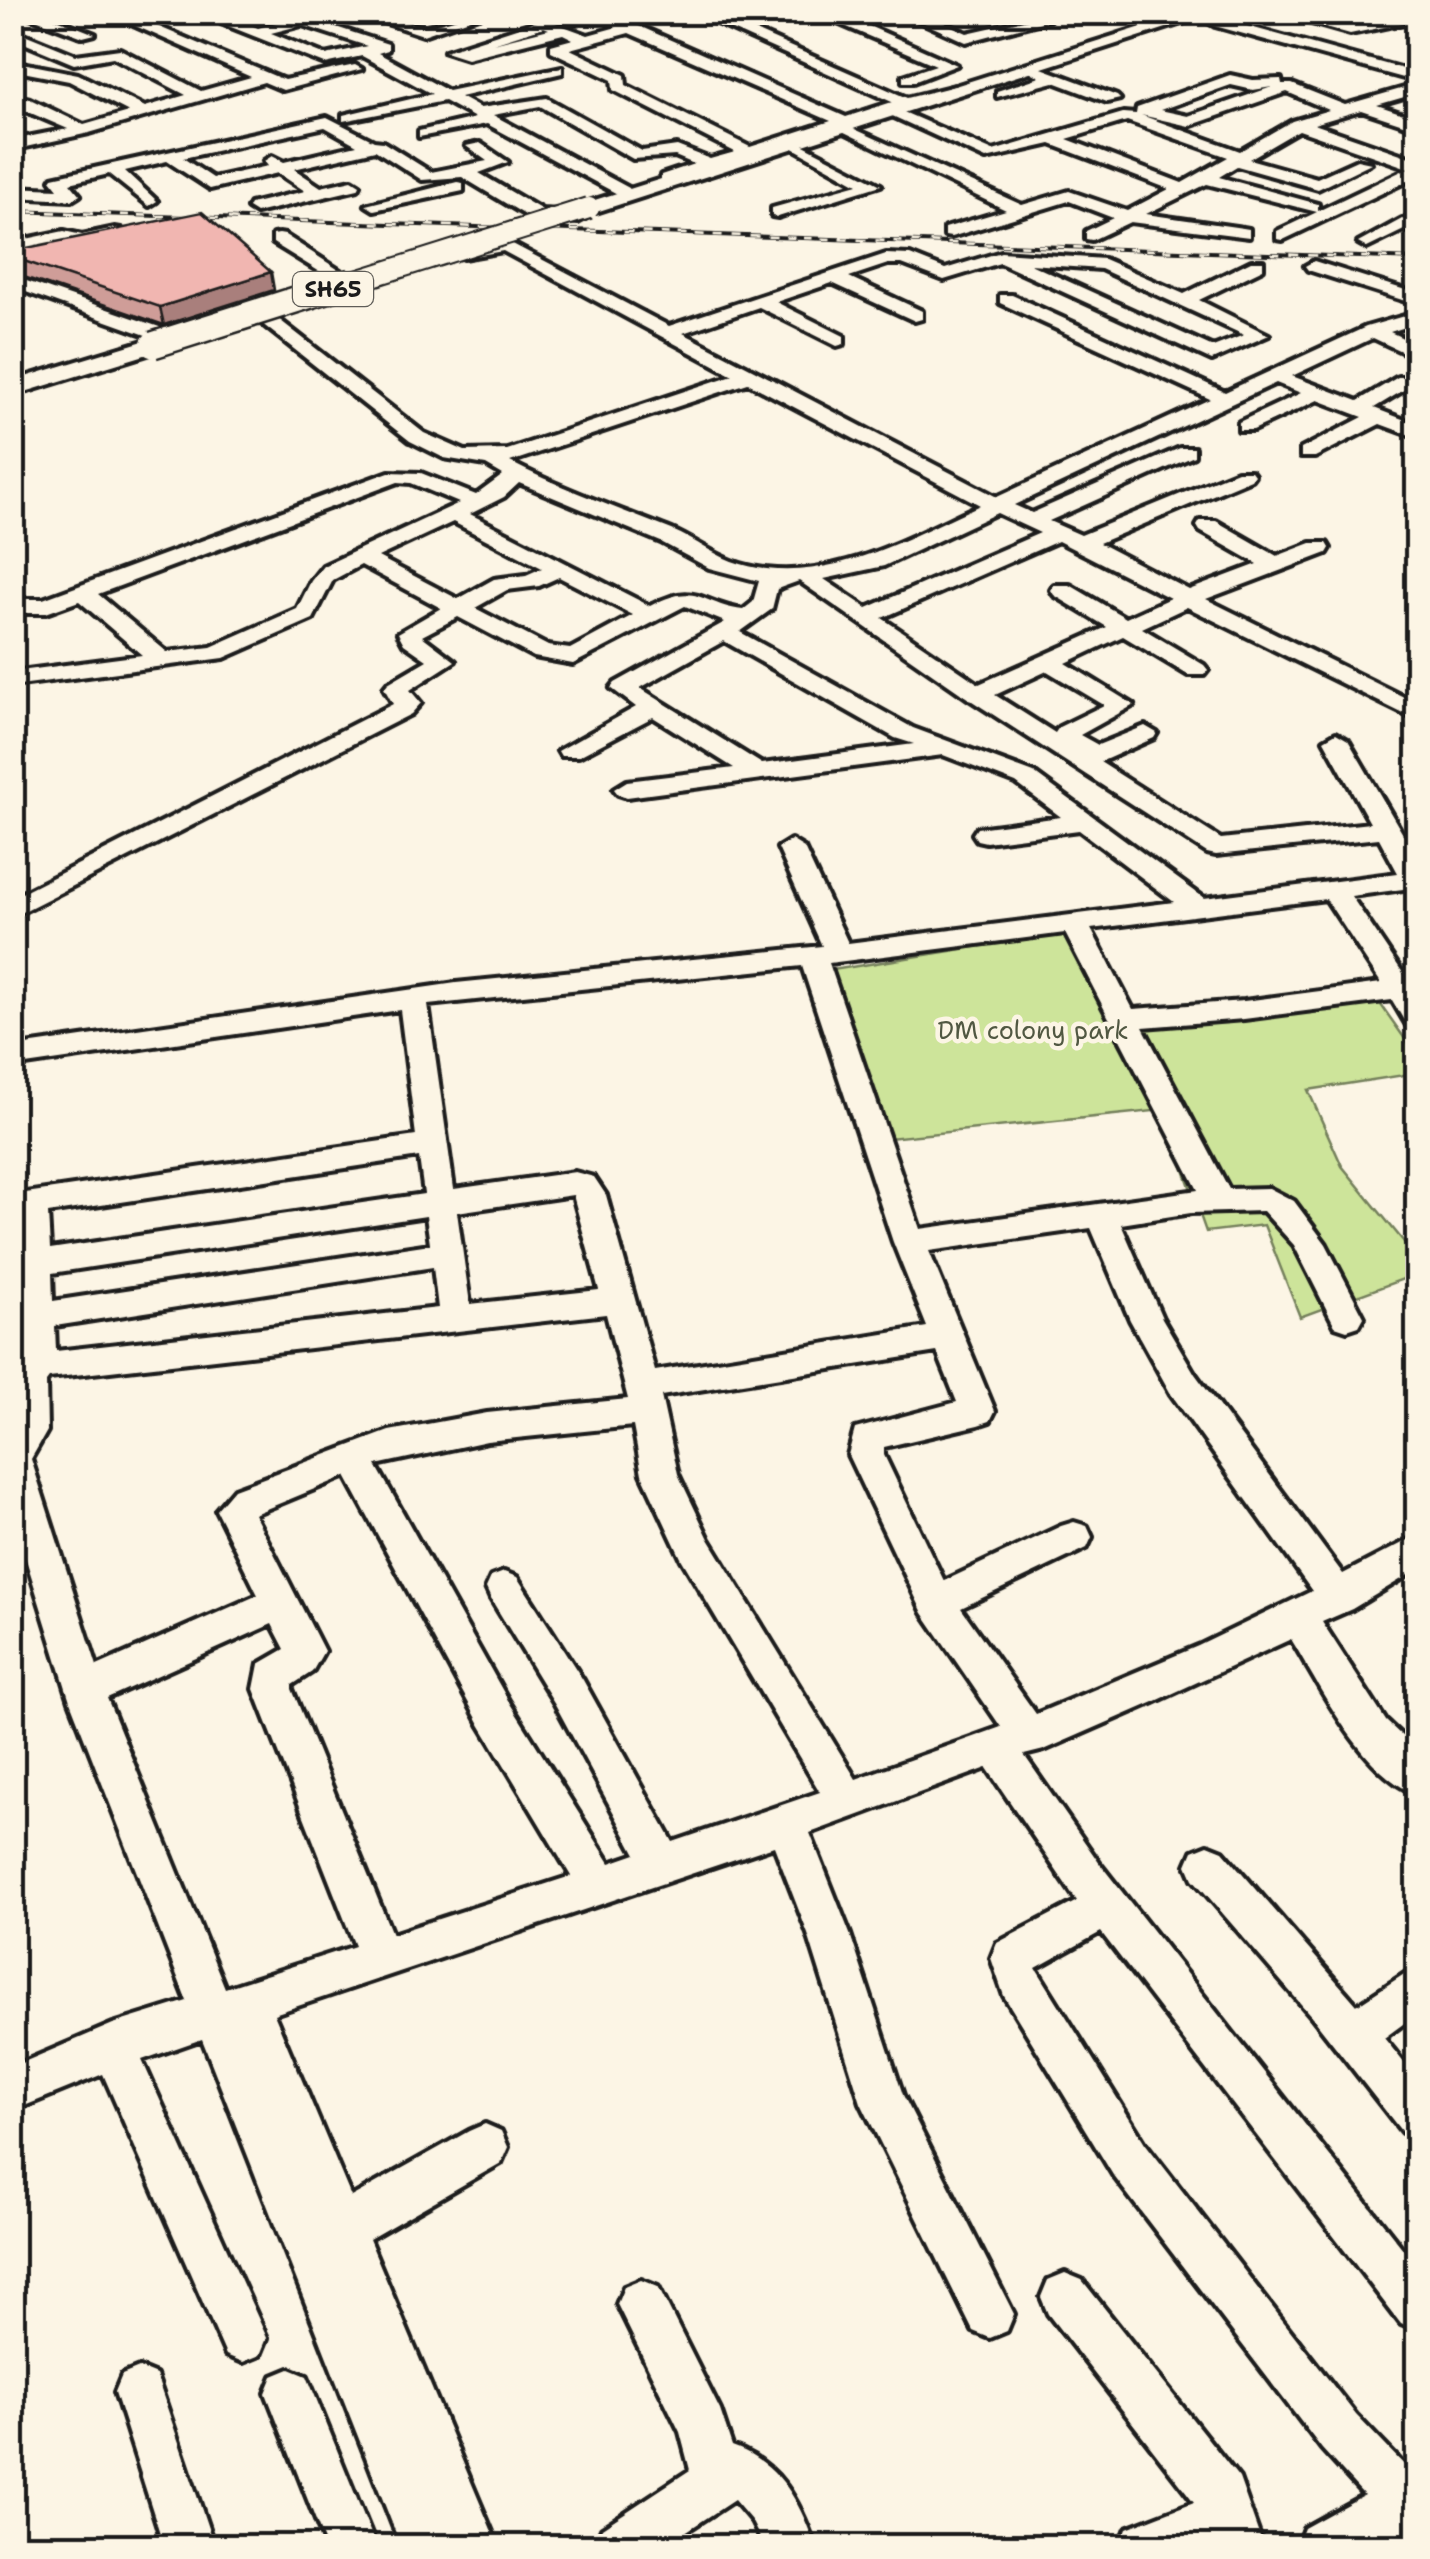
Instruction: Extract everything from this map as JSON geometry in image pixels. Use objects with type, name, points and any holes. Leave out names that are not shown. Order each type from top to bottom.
[{"type":"main road","name":"SH65","points":[[946,92],[1201,13]]},
{"type":"main road","name":"SH65","points":[[12,389],[1201,13]]},
{"type":"street","points":[[24,12],[88,34]]},
{"type":"street","points":[[111,12],[288,85],[325,76],[430,30],[483,12]]},
{"type":"street","points":[[244,12],[226,20],[325,60],[378,54]]},
{"type":"street","points":[[360,12],[420,31],[430,30]]},
{"type":"street","points":[[594,12],[1020,210]]},
{"type":"street","points":[[699,12],[992,156],[1100,125],[1230,80],[1253,85],[1272,81],[1341,109]]},
{"type":"street","points":[[907,12],[966,38],[1042,20],[1034,12]]},
{"type":"street","points":[[1278,12],[1350,30],[1418,16]]},
{"type":"street","points":[[1201,13],[1220,23],[1392,69],[1415,80]]},
{"type":"street","points":[[829,15],[950,65],[907,78],[946,92]]},
{"type":"street","points":[[259,32],[302,20],[378,54],[446,96],[623,192]]},
{"type":"street","points":[[993,20],[1011,28]]},
{"type":"street","points":[[563,30],[466,54],[452,51],[544,23],[563,30],[586,39]]},
{"type":"street","points":[[1172,24],[1222,41]]},
{"type":"street","points":[[631,28],[556,48],[620,78],[618,87],[746,152]]},
{"type":"street","points":[[16,36],[74,60],[115,52],[194,102]]},
{"type":"street","points":[[12,65],[72,77],[144,113]]},
{"type":"street","points":[[1032,68],[1112,98]]},
{"type":"street","points":[[1356,78],[1392,69]]},
{"type":"street","points":[[349,118],[558,70]]},
{"type":"street","points":[[296,96],[340,85],[325,76]]},
{"type":"street","points":[[13,145],[194,102],[266,77]]},
{"type":"street","points":[[1002,94],[1055,77]]},
{"type":"street","points":[[1092,235],[1298,124],[1415,80]]},
{"type":"street","points":[[1145,110],[1189,121],[1286,86]]},
{"type":"street","points":[[1308,95],[1326,88]]},
{"type":"street","points":[[538,214],[844,126],[946,92]]},
{"type":"street","points":[[355,94],[386,111]]},
{"type":"street","points":[[12,100],[25,102],[83,130]]},
{"type":"street","points":[[425,134],[542,100],[639,156],[677,151],[708,164]]},
{"type":"street","points":[[1359,104],[1418,124]]},
{"type":"street","points":[[1128,116],[1312,208]]},
{"type":"street","points":[[1321,116],[1418,148]]},
{"type":"street","points":[[12,192],[74,194],[52,176],[112,168],[233,137],[327,122],[372,146]]},
{"type":"street","points":[[1298,124],[1418,168]]},
{"type":"street","points":[[1100,125],[1134,138]]},
{"type":"street","points":[[465,172],[538,214],[582,216],[844,126]]},
{"type":"street","points":[[233,137],[318,193]]},
{"type":"street","points":[[1053,139],[1209,203]]},
{"type":"street","points":[[169,156],[208,184],[377,145],[428,177],[500,162],[474,146]]},
{"type":"street","points":[[778,212],[874,183],[795,146]]},
{"type":"street","points":[[1225,162],[1318,184],[1365,165],[1325,152]]},
{"type":"street","points":[[147,160],[162,174]]},
{"type":"street","points":[[1225,162],[1302,160]]},
{"type":"street","points":[[112,168],[149,201]]},
{"type":"street","points":[[1283,235],[1418,168]]},
{"type":"street","points":[[374,205],[481,182]]},
{"type":"street","points":[[256,208],[352,185]]},
{"type":"street","points":[[1380,188],[1410,198]]},
{"type":"street","points":[[952,232],[1069,196],[1128,217],[1243,234]]},
{"type":"street","points":[[473,204],[506,197]]},
{"type":"street","points":[[1368,242],[1402,224],[1418,229]]},
{"type":"street","points":[[12,247],[64,236],[82,240],[134,229]]},
{"type":"street","points":[[279,240],[344,279]]},
{"type":"street","points":[[12,281],[158,340],[502,244],[995,504],[1081,543],[1267,641],[1418,714]]},
{"type":"street","points":[[12,389],[258,312],[417,256],[426,256],[432,262]]},
{"type":"street","points":[[1000,257],[1215,355],[1271,359],[1418,317]]},
{"type":"street","points":[[668,332],[892,258],[944,275],[1000,257],[1094,262],[1260,333],[1271,359],[1316,393],[1418,432]]},
{"type":"street","points":[[1185,300],[1257,265]]},
{"type":"street","points":[[1314,266],[1386,282],[1418,300]]},
{"type":"street","points":[[834,276],[915,316]]},
{"type":"street","points":[[1006,299],[1225,400]]},
{"type":"street","points":[[762,301],[837,340]]},
{"type":"street","points":[[258,312],[438,450],[493,461],[607,516],[747,572],[795,574],[876,560],[1225,400],[1271,359]]},
{"type":"street","points":[[1373,331],[1418,353]]},
{"type":"street","points":[[493,461],[750,376]]},
{"type":"street","points":[[1358,410],[1405,381]]},
{"type":"street","points":[[1246,426],[1316,393]]},
{"type":"street","points":[[1308,453],[1379,417]]},
{"type":"street","points":[[1031,521],[1187,452]]},
{"type":"street","points":[[12,679],[216,653],[292,620],[312,607],[320,579],[360,556],[497,494],[516,474]]},
{"type":"street","points":[[1081,543],[1244,475]]},
{"type":"street","points":[[12,606],[46,606],[396,476],[414,478],[478,503]]},
{"type":"street","points":[[452,513],[651,615]]},
{"type":"street","points":[[1208,526],[1276,565]]},
{"type":"street","points":[[864,618],[1057,532]]},
{"type":"street","points":[[977,694],[1189,598],[1320,548]]},
{"type":"street","points":[[360,556],[542,652],[564,657],[582,653],[684,599],[720,614],[748,618]]},
{"type":"street","points":[[12,910],[407,706],[408,700],[396,688],[443,661],[410,633],[502,584],[531,581],[560,568]]},
{"type":"street","points":[[795,574],[977,694],[1122,783],[1216,848],[1389,830]]},
{"type":"street","points":[[758,772],[623,688],[748,618],[764,604],[766,586],[795,574]]},
{"type":"street","points":[[1062,590],[1196,670]]},
{"type":"street","points":[[82,592],[162,660]]},
{"type":"street","points":[[726,632],[904,734],[1004,767],[1201,909]]},
{"type":"street","points":[[1048,662],[1122,705],[1068,732],[1068,738],[1097,755],[1145,733]]},
{"type":"street","points":[[570,751],[652,708]]},
{"type":"street","points":[[12,1057],[412,998],[826,955],[1416,879],[1336,740]]},
{"type":"street","points":[[628,789],[940,748]]},
{"type":"street","points":[[986,834],[1085,822]]},
{"type":"street","points":[[791,848],[909,1242],[978,1411],[876,1436],[867,1439],[864,1446],[936,1602],[1107,1907],[1418,2307]]},
{"type":"street","points":[[1333,890],[1408,988],[1418,1020]]},
{"type":"street","points":[[1073,922],[1219,1200]]},
{"type":"street","points":[[1122,1018],[1244,1010],[1408,988]]},
{"type":"street","points":[[412,998],[456,1319]]},
{"type":"street","points":[[426,2546],[323,2239],[229,2007],[85,1690],[13,1458],[30,1431],[29,1372],[38,1316],[35,1263],[22,1205],[432,1144]]},
{"type":"street","points":[[35,1263],[442,1205],[575,1182],[583,1185],[590,1195],[645,1399],[660,1474],[695,1549],[846,1801]]},
{"type":"street","points":[[909,1242],[1252,1197],[1279,1205],[1308,1243],[1347,1317]]},
{"type":"street","points":[[1100,1215],[1147,1320],[1183,1384],[1338,1598]]},
{"type":"street","points":[[38,1316],[447,1253]]},
{"type":"street","points":[[29,1372],[618,1300]]},
{"type":"street","points":[[381,1958],[273,1688],[273,1676],[299,1660],[305,1650],[234,1510],[247,1498],[388,1445],[645,1399],[948,1337]]},
{"type":"street","points":[[354,1458],[495,1714],[600,1885]]},
{"type":"street","points":[[936,1602],[1074,1537]]},
{"type":"street","points":[[12,2089],[114,2046],[786,1824],[1013,1743],[1298,1618],[1418,1550]]},
{"type":"street","points":[[504,1588],[570,1692],[663,1864]]},
{"type":"street","points":[[85,1690],[280,1603]]},
{"type":"street","points":[[1298,1618],[1372,1734],[1418,1777]]},
{"type":"street","points":[[786,1824],[829,1934],[883,2103],[990,2314]]},
{"type":"street","points":[[1208,1865],[1418,2116]]},
{"type":"street","points":[[1107,1907],[1012,1958],[1019,1981],[1129,2159],[1339,2432],[1413,2508],[1322,2546]]},
{"type":"street","points":[[1353,2034],[1418,1986]]},
{"type":"street","points":[[114,2046],[243,2338]]},
{"type":"street","points":[[323,2239],[485,2147]]},
{"type":"street","points":[[323,2239],[474,2546]]},
{"type":"street","points":[[1064,2297],[1221,2496],[1223,2540],[1184,2528],[1145,2546]]},
{"type":"street","points":[[641,2304],[703,2427],[712,2464],[720,2478]]},
{"type":"street","points":[[139,2392],[190,2546]]},
{"type":"street","points":[[290,2393],[352,2546]]},
{"type":"street","points":[[620,2546],[734,2471],[751,2477],[768,2498],[790,2546]]},
{"type":"green space","name":"DM colony park","points":[[1093,928],[1137,1023],[1249,1020],[1379,1002],[1417,1056],[1417,1073],[1308,1090],[1342,1166],[1417,1258],[1417,1274],[1300,1317],[1264,1225],[1206,1232],[1163,1110],[869,1140],[814,973]]},
{"type":"building","points":[[202,212],[271,272],[160,307],[12,257],[12,251]]},
{"type":"railway","points":[[12,211],[1418,259]]}]
